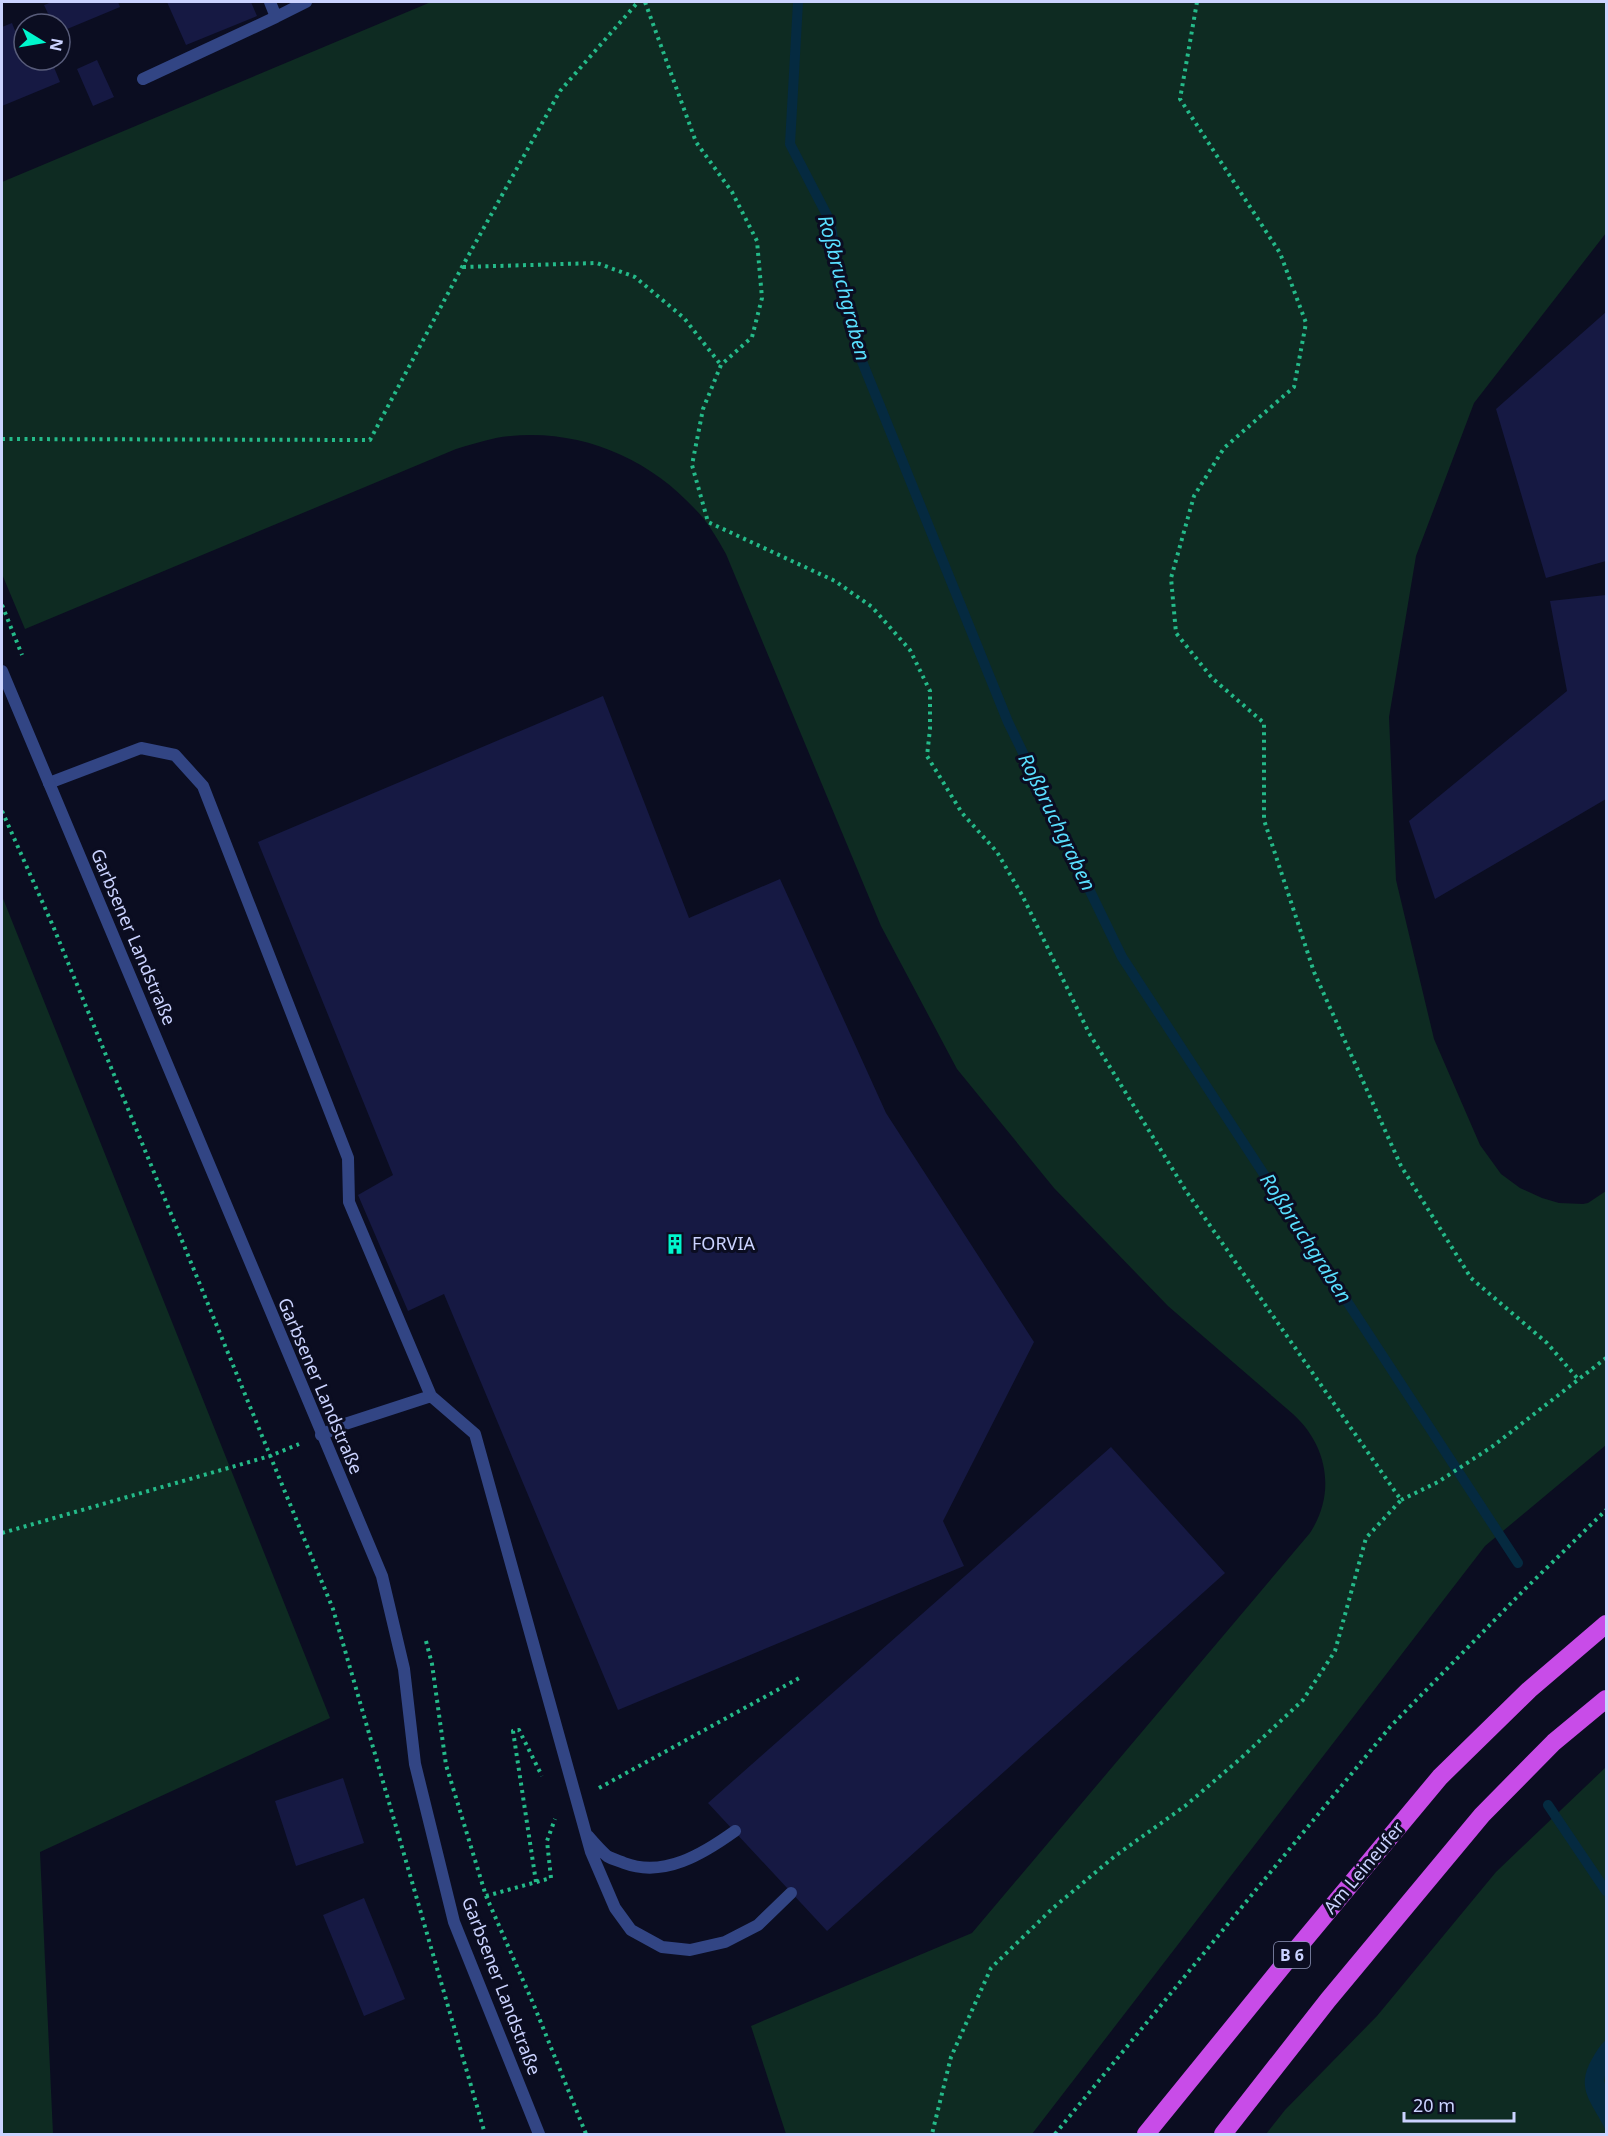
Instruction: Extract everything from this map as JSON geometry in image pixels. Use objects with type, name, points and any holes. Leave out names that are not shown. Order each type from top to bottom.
[{"type":"highway","name":"Am Leineufer","points":[[1146,2134],[1440,1777],[1529,1690],[1606,1624]]},
{"type":"highway","points":[[1223,2134],[1328,2000],[1482,1815],[1554,1742],[1606,1699]]},
{"type":"street","points":[[270,2],[276,17]]},
{"type":"street","points":[[143,79],[301,3]]},
{"type":"street","name":"Garbsener Landstraße","points":[[2,671],[382,1576],[404,1669],[416,1764],[454,1922],[539,2134]]},
{"type":"street","points":[[49,783],[141,748],[175,755],[203,786],[348,1158],[349,1202],[431,1396],[475,1434],[591,1852],[615,1908],[631,1930],[662,1947],[690,1950],[725,1942],[758,1925],[791,1893]]},
{"type":"street","points":[[321,1435],[356,1420],[431,1396]]},
{"type":"street","points":[[587,1836],[608,1857],[632,1866],[658,1869],[685,1861],[711,1848],[735,1831]]},
{"type":"path","points":[[2,439],[370,440],[462,267],[560,91],[638,2]]},
{"type":"path","points":[[645,2],[696,142],[732,192],[757,241],[762,298],[752,337],[721,365],[703,409],[692,465],[708,522],[835,582],[872,607],[910,650],[930,691],[927,756],[962,813],[997,852],[1022,895],[1089,1033],[1186,1191],[1401,1500]]},
{"type":"path","points":[[1197,2],[1180,99],[1280,253],[1306,323],[1294,387],[1224,448],[1194,495],[1171,578],[1176,633],[1212,678],[1264,723],[1264,820],[1314,972],[1401,1166],[1470,1278],[1547,1342],[1578,1379]]},
{"type":"path","points":[[462,267],[597,263],[635,277],[684,318],[721,365]]},
{"type":"path","points":[[2,811],[53,926],[333,1609],[485,2134]]},
{"type":"path","points":[[932,2134],[951,2057],[991,1968],[1053,1908],[1115,1856],[1193,1799],[1303,1700],[1335,1651],[1366,1538],[1401,1500],[1438,1482],[1493,1446],[1606,1358]]},
{"type":"path","points":[[2,1533],[270,1456],[321,1435]]},
{"type":"path","points":[[1055,2134],[1390,1726],[1606,1510]]},
{"type":"path","points":[[486,1896],[550,1878],[547,1841],[559,1811],[801,1677]]},
{"type":"path","points":[[536,1882],[513,1731],[519,1730],[544,1780]]},
{"type":"green space","points":[[431,2],[1606,2],[1606,233],[1474,403],[1416,556],[1389,717],[1396,880],[1434,1039],[1480,1145],[1501,1174],[1520,1188],[1542,1198],[1559,1203],[1583,1204],[1606,1191],[1606,1445],[1485,1546],[1032,2134],[786,2134],[751,2026],[972,1933],[1310,1533],[1318,1518],[1325,1486],[1321,1455],[1314,1440],[1293,1414],[1168,1306],[1054,1188],[957,1069],[881,926],[726,554],[700,514],[653,473],[630,459],[578,440],[524,435],[496,438],[456,449],[25,629],[2,574],[2,182]]},
{"type":"green space","points":[[2,896],[330,1718],[40,1852],[53,2134],[2,2134]]},
{"type":"green space","points":[[1606,1767],[1606,2134],[1266,2134],[1285,2110],[1377,2016],[1496,1872]]},
{"type":"water","points":[[1606,2040],[1604,2080],[1606,2131],[1588,2096],[1585,2080],[1592,2059]]},
{"type":"building","points":[[52,2],[118,2],[120,7],[72,27],[72,12],[47,12],[44,5]]},
{"type":"building","points":[[167,2],[251,2],[257,16],[186,45]]},
{"type":"building","points":[[12,23],[12,72],[56,72],[60,82],[2,106],[2,27]]},
{"type":"building","points":[[97,60],[114,97],[93,106],[77,69]]},
{"type":"building","points":[[1606,312],[1606,561],[1546,578],[1496,409]]},
{"type":"building","points":[[1606,595],[1606,799],[1435,899],[1409,821],[1567,691],[1550,601]]},
{"type":"building","name":"FORVIA","points":[[603,696],[689,918],[780,879],[886,1113],[1034,1342],[943,1521],[964,1566],[618,1710],[444,1294],[408,1311],[358,1195],[393,1175],[258,842]]},
{"type":"building","points":[[1111,1447],[1225,1573],[827,1931],[708,1803]]},
{"type":"building","points":[[343,1778],[364,1843],[296,1866],[275,1801]]},
{"type":"building","points":[[364,1898],[405,1999],[364,2016],[323,1915]]},
{"type":"waterway","name":"Roßbruchgraben","points":[[798,2],[790,144],[830,221],[842,288],[859,354],[1008,722],[1122,957],[1518,1563]]},
{"type":"waterway","name":"Roßbruchgraben","points":[[1548,1805],[1606,1891]]},
{"type":"place","name":"FORVIA","points":[[675,1244]]}]
